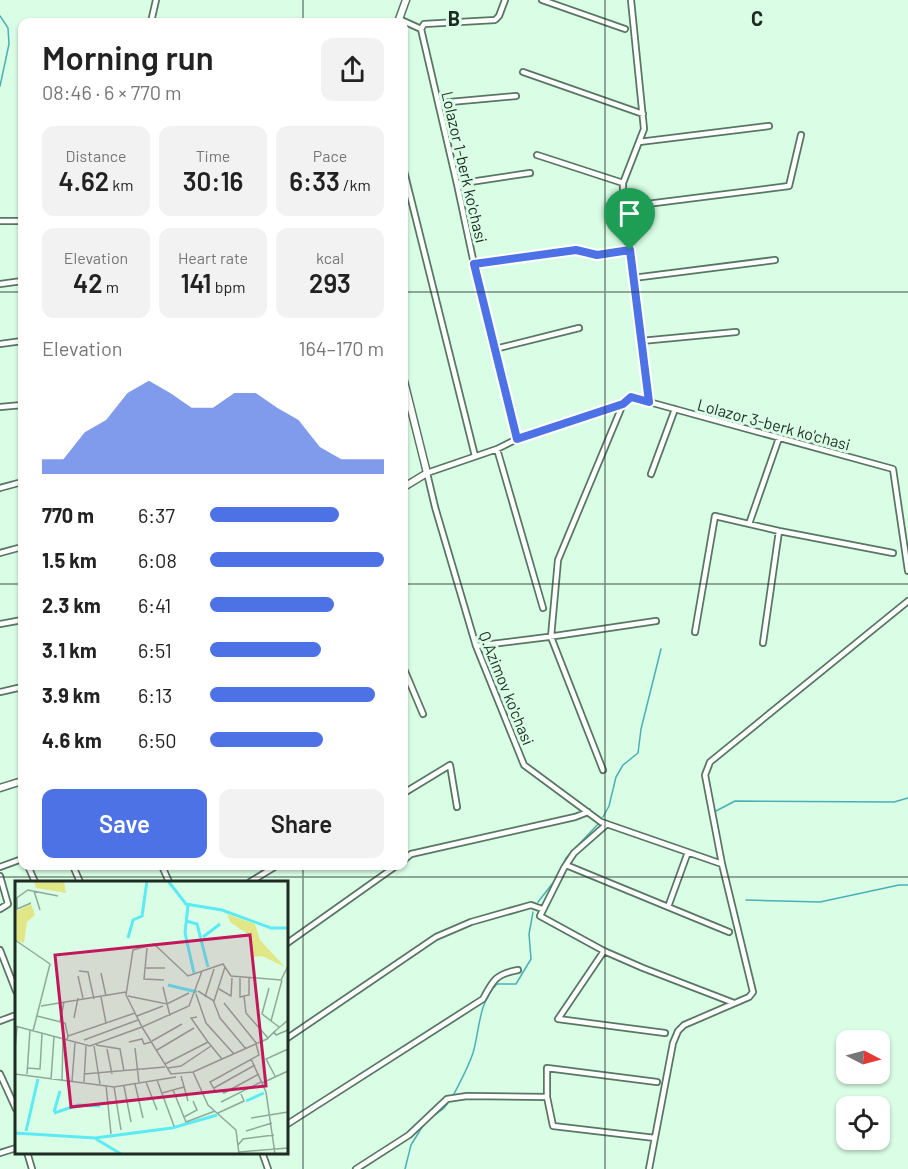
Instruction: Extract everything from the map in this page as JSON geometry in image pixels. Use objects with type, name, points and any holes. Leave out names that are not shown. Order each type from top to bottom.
[{"type":"main road","points":[[399,18],[406,0]]},
{"type":"main road","points":[[408,398],[426,473],[408,484]]},
{"type":"main road","points":[[0,788],[18,782]]},
{"type":"street","points":[[152,18],[156,0]]},
{"type":"street","points":[[408,24],[421,29],[424,24],[495,20],[505,0]]},
{"type":"street","points":[[542,0],[625,28]]},
{"type":"street","points":[[631,0],[644,129],[623,183],[623,207],[649,402]]},
{"type":"street","name":"Lolazor 1-berk ko'chasi","points":[[421,29],[474,264],[517,439]]},
{"type":"street","points":[[523,72],[643,114]]},
{"type":"street","points":[[439,104],[516,96]]},
{"type":"street","points":[[639,142],[769,126]]},
{"type":"street","points":[[623,207],[789,186],[801,135]]},
{"type":"street","points":[[537,155],[623,183]]},
{"type":"street","points":[[457,184],[530,173]]},
{"type":"street","points":[[408,187],[475,456]]},
{"type":"street","points":[[0,221],[18,221]]},
{"type":"street","points":[[474,264],[576,250],[597,255],[630,250]]},
{"type":"street","points":[[633,278],[775,260]]},
{"type":"street","points":[[0,284],[18,282]]},
{"type":"street","points":[[495,349],[579,328]]},
{"type":"street","points":[[641,341],[736,332]]},
{"type":"street","points":[[0,344],[18,342]]},
{"type":"street","name":"Lolazor 3-berk ko'chasi","points":[[623,404],[631,397],[893,469],[908,571]]},
{"type":"street","points":[[426,473],[497,449],[517,439],[623,404]]},
{"type":"street","points":[[603,770],[551,637],[558,560],[623,404]]},
{"type":"street","points":[[0,407],[18,405]]},
{"type":"street","points":[[651,474],[675,409]]},
{"type":"street","points":[[749,524],[779,438]]},
{"type":"street","points":[[497,449],[543,608]]},
{"type":"street","name":"Q.Azimov ko'chasi","points":[[426,473],[476,646],[524,765],[601,822],[722,864]]},
{"type":"street","points":[[0,488],[18,483]]},
{"type":"street","points":[[695,632],[715,516],[894,553]]},
{"type":"street","points":[[764,643],[779,531]]},
{"type":"street","points":[[0,553],[18,548]]},
{"type":"street","points":[[649,1169],[673,1042],[678,1030],[684,1025],[749,998],[753,992],[722,864],[705,775],[710,762],[908,601]]},
{"type":"street","points":[[0,624],[18,621]]},
{"type":"street","points":[[476,646],[656,621]]},
{"type":"street","points":[[408,678],[423,714]]},
{"type":"street","points":[[0,692],[18,688]]},
{"type":"street","points":[[408,791],[450,765],[456,807]]},
{"type":"street","points":[[408,857],[588,812]]},
{"type":"street","points":[[607,824],[574,853],[540,916],[604,951],[734,1004]]},
{"type":"street","points":[[668,907],[688,852]]},
{"type":"street","points":[[0,867],[18,860]]},
{"type":"street","points":[[566,865],[729,932]]},
{"type":"street","points":[[251,881],[267,870]]},
{"type":"street","points":[[288,943],[390,870]]},
{"type":"street","points":[[0,876],[8,904],[0,909]]},
{"type":"street","points":[[288,1038],[436,937],[471,922],[531,905],[543,909]]},
{"type":"street","points":[[0,950],[15,988]]},
{"type":"street","points":[[604,951],[558,1019],[665,1033]]},
{"type":"street","points":[[288,1124],[483,999],[493,981],[504,972],[518,970]]},
{"type":"street","points":[[0,1021],[15,1015]]},
{"type":"street","points":[[655,1138],[553,1126],[547,1097],[547,1068],[657,1082]]},
{"type":"street","points":[[0,1074],[15,1107]]},
{"type":"street","points":[[356,1169],[409,1135],[447,1100],[467,1096],[547,1097]]},
{"type":"street","points":[[0,1153],[15,1148]]},
{"type":"street","points":[[28,1154],[32,1169]]},
{"type":"street","points":[[263,1154],[268,1169]]},
{"type":"waterway","points":[[0,16],[8,28],[9,44],[0,86]]},
{"type":"waterway","points":[[603,817],[609,806],[616,777],[623,765],[638,753],[641,729],[661,649]]},
{"type":"waterway","points":[[716,811],[735,801],[894,802],[908,798]]},
{"type":"waterway","points":[[538,902],[556,879],[566,858],[599,823]]},
{"type":"waterway","points":[[746,900],[820,902],[908,885]]},
{"type":"waterway","points":[[453,1096],[473,1053],[486,999],[497,984],[516,984],[531,959],[529,934],[533,912]]},
{"type":"waterway","points":[[428,1120],[448,1103]]},
{"type":"waterway","points":[[405,1169],[411,1145],[424,1124]]},
{"type":"route","points":[[576,250],[597,255],[630,250],[649,402],[631,397],[623,404],[517,439],[474,264],[576,250]]}]
